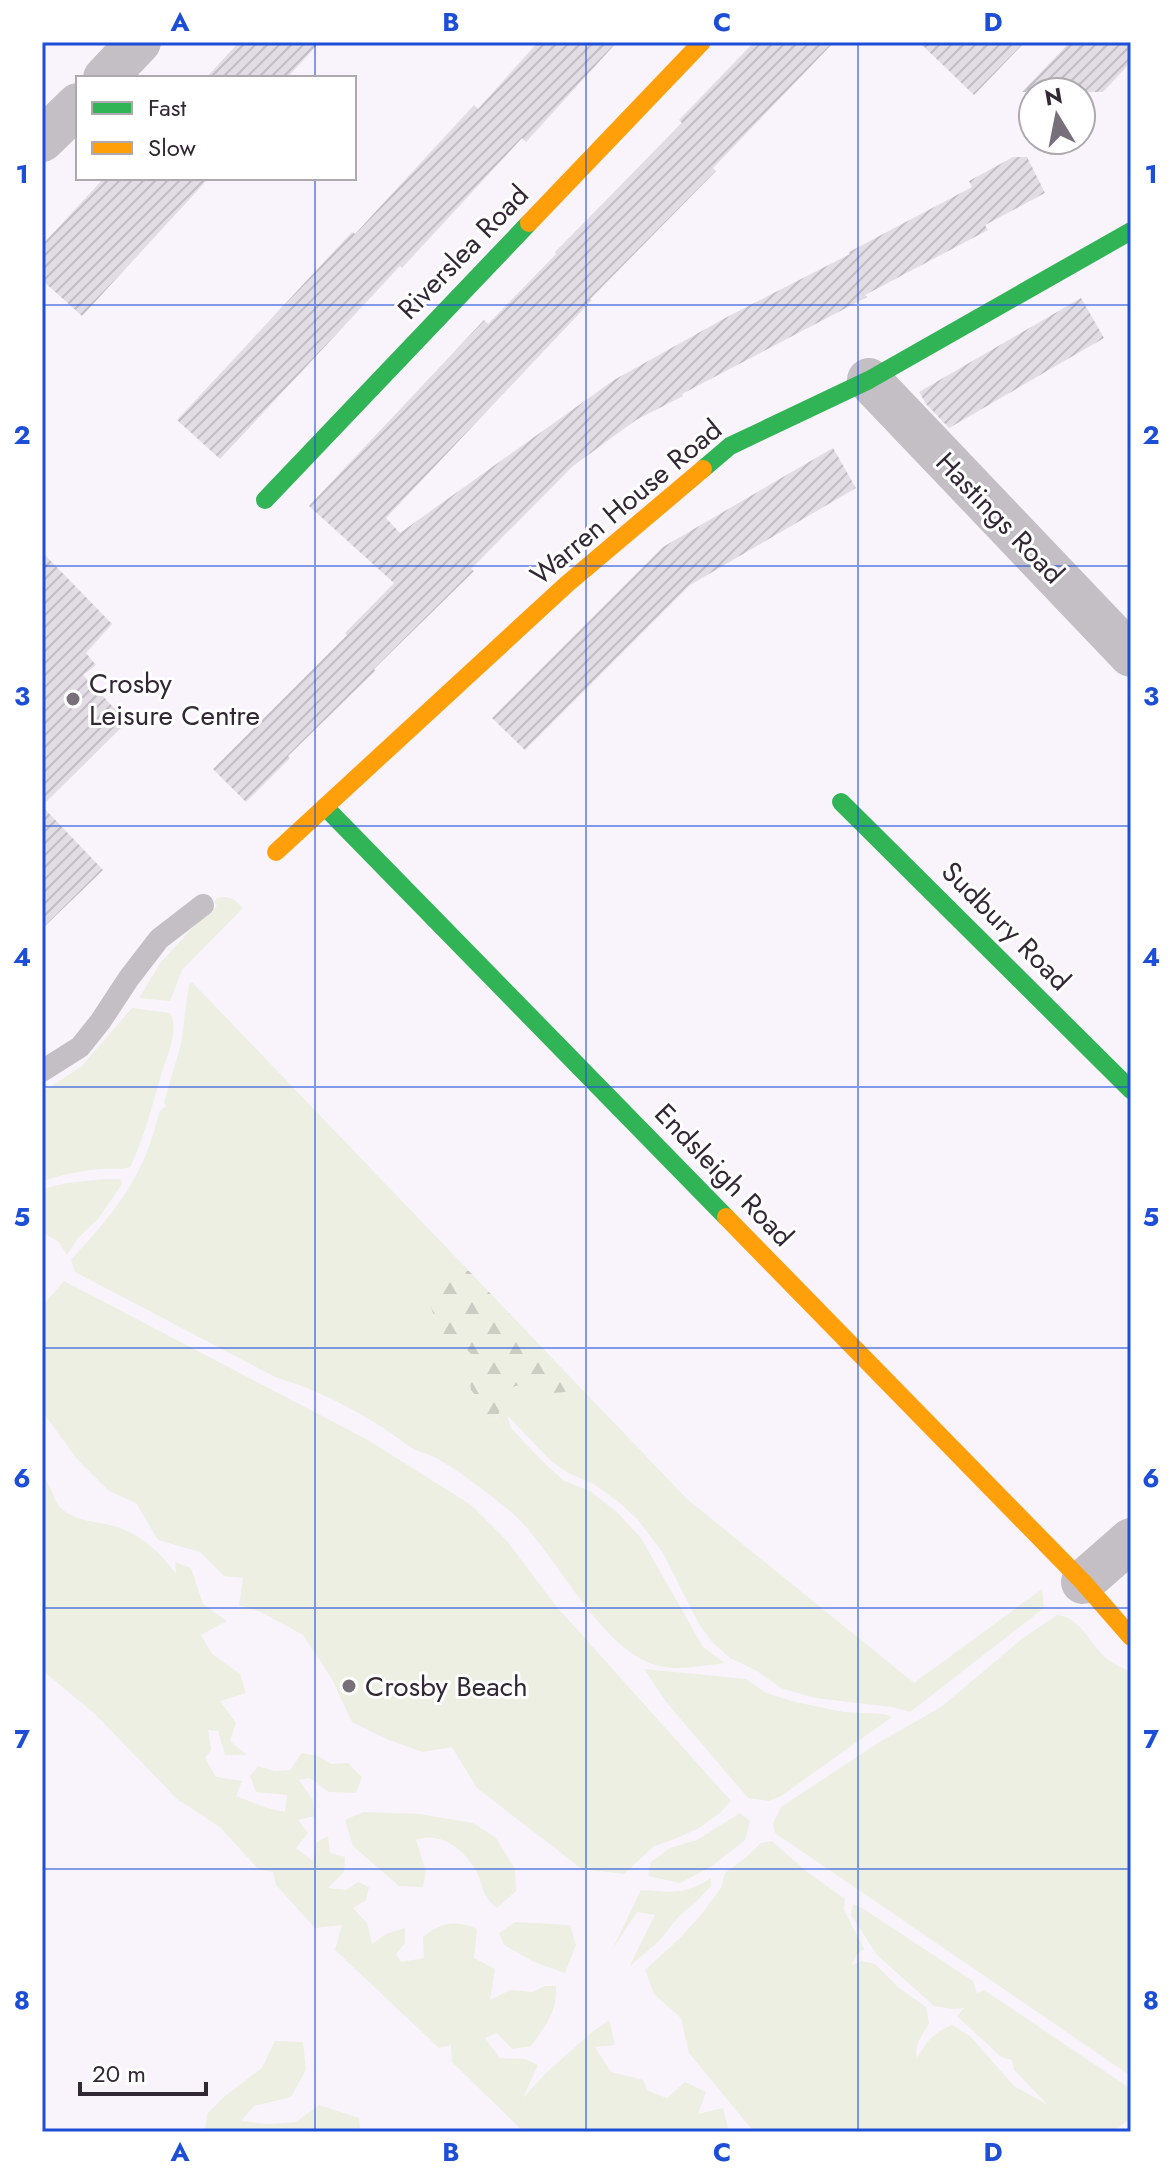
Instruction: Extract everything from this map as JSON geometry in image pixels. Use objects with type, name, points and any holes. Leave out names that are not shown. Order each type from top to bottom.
[{"type":"street","name":"Riverslea Road","points":[[265,500],[702,42]]},
{"type":"street","points":[[42,140],[76,107]]},
{"type":"street","name":"Warren House Road","points":[[276,852],[567,584],[730,446],[869,380],[1124,246]]},
{"type":"street","name":"Hastings Road","points":[[869,380],[1131,655]]},
{"type":"street","name":"Sudbury Road","points":[[841,802],[1131,1090]]},
{"type":"street","name":"Endsleigh Road","points":[[325,807],[1083,1582],[1131,1637]]},
{"type":"street","points":[[1083,1582],[1131,1540]]},
{"type":"lane","points":[[42,1071],[80,1047],[159,939],[203,905]]},
{"type":"green space","points":[[226,897],[243,908],[182,970],[170,1001],[139,998],[161,962],[217,906],[214,902],[217,898]]},
{"type":"green space","points":[[192,982],[469,1271],[453,1269],[445,1336],[470,1350],[477,1364],[469,1374],[482,1402],[481,1414],[488,1420],[497,1418],[500,1399],[515,1386],[550,1381],[553,1392],[565,1391],[576,1383],[687,1499],[914,1683],[1042,1589],[1044,1608],[910,1712],[815,1698],[781,1688],[757,1671],[730,1658],[713,1643],[699,1624],[663,1553],[638,1520],[592,1483],[568,1473],[551,1461],[507,1415],[511,1428],[541,1460],[564,1481],[590,1491],[618,1513],[641,1538],[703,1647],[725,1663],[686,1668],[664,1667],[642,1659],[620,1644],[582,1601],[529,1530],[504,1506],[462,1475],[432,1456],[415,1450],[342,1404],[275,1377],[75,1272],[71,1260],[130,1187],[160,1111],[166,1106],[164,1102],[181,1044],[189,984]]},
{"type":"green space","points":[[132,1008],[170,1013],[174,1028],[130,1167],[80,1172],[42,1181],[42,1092],[81,1067]]},
{"type":"green space","points":[[121,1179],[122,1184],[98,1219],[78,1238],[67,1255],[59,1242],[42,1232],[42,1189]]},
{"type":"green space","points":[[453,1269],[469,1271],[576,1383],[565,1392],[553,1393],[549,1382],[515,1386],[500,1399],[501,1409],[496,1418],[488,1420],[481,1414],[482,1402],[471,1390],[469,1374],[477,1364],[468,1351],[448,1339],[440,1329],[426,1286],[425,1279]]},
{"type":"green space","points":[[64,1281],[368,1440],[471,1505],[507,1541],[556,1606],[731,1801],[699,1828],[654,1846],[624,1874],[582,1869],[477,1788],[452,1747],[423,1752],[386,1739],[352,1722],[332,1679],[303,1635],[261,1612],[239,1605],[243,1578],[224,1576],[200,1552],[158,1540],[136,1503],[109,1491],[77,1459],[42,1411],[42,1306]]},
{"type":"green space","points":[[42,1477],[64,1511],[133,1534],[156,1551],[176,1574],[175,1562],[191,1568],[203,1604],[227,1621],[201,1635],[212,1654],[240,1674],[246,1693],[220,1701],[236,1723],[230,1741],[247,1755],[225,1755],[218,1731],[208,1730],[211,1750],[205,1758],[216,1777],[242,1781],[236,1796],[285,1812],[287,1795],[256,1792],[250,1776],[258,1766],[274,1771],[290,1770],[302,1753],[318,1756],[331,1764],[348,1763],[362,1777],[356,1793],[329,1792],[310,1778],[299,1780],[313,1800],[315,1816],[298,1820],[308,1833],[296,1848],[313,1861],[316,1843],[328,1836],[330,1853],[345,1857],[344,1872],[328,1888],[346,1890],[358,1882],[369,1887],[366,1900],[353,1908],[367,1923],[372,1944],[386,1934],[405,1928],[405,1943],[396,1954],[401,1962],[424,1958],[423,1937],[442,1926],[462,1924],[477,1929],[474,1958],[495,1969],[490,2000],[510,1990],[532,1992],[545,1986],[556,1986],[552,2011],[531,2046],[512,2049],[497,2033],[485,2038],[500,2058],[525,2059],[538,2065],[523,2098],[546,2073],[609,2020],[615,2045],[595,2047],[611,2072],[643,2080],[648,2091],[667,2098],[685,2082],[706,2092],[698,2114],[723,2108],[729,2132],[524,2132],[452,2062],[451,2045],[439,2048],[335,1950],[342,1925],[315,1928],[276,1885],[273,1872],[258,1869],[221,1828],[177,1799],[95,1714],[42,1670]]},
{"type":"green space","points":[[1057,1615],[1072,1620],[1107,1659],[1131,1672],[1131,2076],[775,1833],[773,1824],[781,1807],[878,1743],[941,1707],[1023,1638]]},
{"type":"green space","points":[[644,1669],[746,1679],[766,1693],[795,1702],[892,1717],[781,1796],[769,1801],[748,1798],[667,1703]]},
{"type":"green space","points":[[363,1812],[420,1814],[473,1823],[496,1838],[515,1869],[516,1891],[497,1908],[487,1898],[475,1869],[464,1854],[450,1843],[434,1838],[416,1840],[426,1871],[423,1887],[399,1886],[353,1846],[345,1820]]},
{"type":"green space","points":[[740,1813],[750,1821],[745,1840],[712,1866],[680,1883],[648,1876],[651,1862],[670,1848],[697,1840]]},
{"type":"green space","points":[[772,1841],[807,1872],[845,1899],[844,1910],[864,1949],[856,1955],[852,1965],[861,1961],[875,1964],[898,1987],[926,2007],[929,2024],[918,2044],[917,2058],[931,2038],[952,2025],[970,2036],[1014,2086],[1048,2105],[1014,2070],[1012,2060],[1001,2057],[957,2016],[964,2008],[934,2006],[877,1955],[851,1915],[853,1904],[973,1981],[977,1993],[984,1990],[1131,2089],[1131,2118],[1113,2132],[754,2132],[689,2053],[681,2018],[654,1994],[645,1970],[700,1916],[721,1888],[725,1873],[761,1843]]},
{"type":"green space","points":[[711,1878],[711,1886],[679,1916],[659,1941],[629,1967],[655,1915],[637,1912],[612,1950],[641,1890],[685,1890]]},
{"type":"green space","points":[[515,1922],[570,1925],[576,1945],[565,1973],[534,1962],[504,1945],[499,1933]]},
{"type":"green space","points":[[275,2041],[303,2042],[306,2070],[291,2097],[254,2106],[241,2121],[269,2124],[296,2122],[319,2105],[359,2118],[360,2132],[205,2132],[207,2114],[262,2068]]},
{"type":"building","points":[[239,42],[320,42],[289,76],[208,76]]},
{"type":"building","points":[[538,42],[617,42],[526,142],[522,138],[220,459],[177,420],[352,232],[355,234],[474,105],[478,109]]},
{"type":"building","points":[[754,42],[834,42],[713,168],[716,171],[590,299],[386,518],[400,533],[614,380],[972,187],[969,181],[1013,157],[1027,157],[1045,193],[985,225],[988,230],[636,420],[573,466],[246,802],[213,769],[347,635],[345,633],[394,583],[309,506],[484,320],[488,324],[682,123],[679,120]]},
{"type":"building","points":[[919,42],[1025,42],[974,95]]},
{"type":"building","points":[[1070,42],[1131,42],[1131,62],[1103,92],[1097,92],[1097,76],[1037,76]]},
{"type":"building","points":[[102,180],[207,180],[82,316],[42,280],[42,245]]},
{"type":"building","points":[[1081,298],[1104,338],[949,428],[926,404],[919,392]]},
{"type":"building","points":[[833,448],[856,488],[690,585],[525,750],[492,718],[663,547]]},
{"type":"building","name":"Crosby Leisure Centre","points":[[42,552],[112,624],[86,653],[96,665],[83,675],[127,722],[42,806]]},
{"type":"building","points":[[42,806],[103,870],[42,929]]},
{"type":"traffic: fast","points":[[265,500],[529,223]]},
{"type":"traffic: fast","points":[[703,469],[730,446],[869,380],[1131,231]]},
{"type":"traffic: fast","points":[[841,802],[1131,1090]]},
{"type":"traffic: fast","points":[[325,807],[726,1217]]},
{"type":"traffic: slow","points":[[529,223],[702,42]]},
{"type":"traffic: slow","points":[[276,852],[567,584],[703,469]]},
{"type":"traffic: slow","points":[[726,1217],[1083,1582],[1131,1637]]},
{"type":"place","name":"Crosby Leisure Centre","points":[[73,699]]},
{"type":"place","name":"Crosby Beach","points":[[349,1686]]}]
